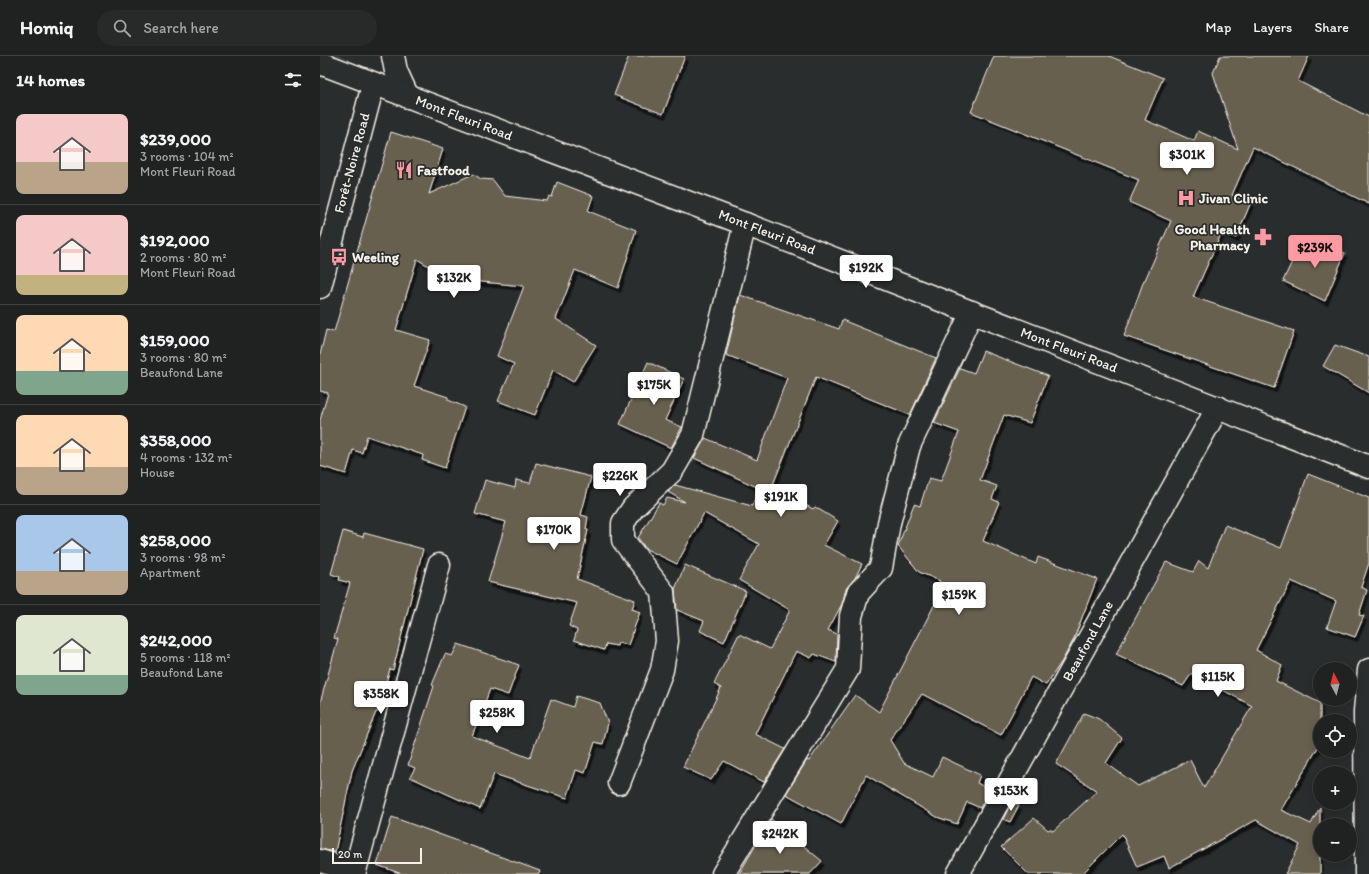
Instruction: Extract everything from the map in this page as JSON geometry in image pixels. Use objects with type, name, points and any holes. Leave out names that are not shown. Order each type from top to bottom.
[{"type":"street","points":[[320,62],[339,56]]},
{"type":"street","points":[[393,56],[396,71],[408,97]]},
{"type":"street","name":"Mont Fleuri Road","points":[[320,62],[373,85],[745,224],[1369,467]]},
{"type":"street","name":"Forêt-Noire Road","points":[[320,287],[373,85]]},
{"type":"street","points":[[619,783],[662,670],[667,641],[663,592],[623,540],[623,523],[634,508],[672,471],[693,435],[745,224]]},
{"type":"street","points":[[723,874],[848,669],[851,616],[858,593],[881,568],[889,523],[909,446],[972,312]]},
{"type":"street","name":"Beaufond Lane","points":[[958,874],[1218,407]]},
{"type":"street","points":[[320,861],[355,872],[439,565]]},
{"type":"street","points":[[1366,874],[1365,711],[1369,670]]},
{"type":"building","points":[[629,56],[685,56],[663,114],[614,95]]},
{"type":"building","points":[[994,56],[1109,56],[1163,78],[1145,120],[1194,141],[1198,131],[1238,149],[1213,73],[1220,56],[1309,56],[1298,81],[1369,117],[1369,204],[1253,147],[1232,195],[1251,202],[1236,238],[1222,232],[1193,297],[1294,331],[1274,388],[1124,336],[1144,280],[1171,221],[1129,202],[1139,180],[971,112]]},
{"type":"building","points":[[391,132],[443,149],[429,194],[473,174],[481,179],[493,180],[505,196],[547,201],[549,196],[552,197],[557,182],[593,196],[588,211],[636,230],[618,288],[575,270],[556,319],[596,345],[573,382],[553,370],[535,415],[498,401],[514,364],[497,356],[524,286],[450,279],[417,259],[396,330],[430,340],[414,386],[448,397],[448,400],[465,407],[445,468],[422,460],[423,455],[367,436],[362,453],[353,450],[346,474],[320,466],[320,420],[328,393],[320,391],[320,355],[326,330],[334,332]]},
{"type":"building","points":[[1312,237],[1345,253],[1325,301],[1283,281],[1295,255],[1302,258]]},
{"type":"building","points":[[740,295],[839,329],[842,320],[936,358],[910,415],[816,377],[772,487],[813,509],[815,507],[838,521],[824,545],[862,564],[855,578],[846,589],[842,604],[828,630],[837,634],[836,662],[814,654],[811,658],[796,651],[755,734],[785,749],[764,782],[724,761],[711,780],[683,767],[721,688],[714,684],[739,634],[770,649],[790,610],[739,580],[759,544],[704,513],[677,564],[646,549],[638,538],[659,503],[663,505],[667,498],[685,502],[668,492],[675,485],[752,506],[759,488],[694,458],[705,438],[757,460],[787,378],[726,355]]},
{"type":"building","points":[[1335,345],[1369,357],[1369,393],[1323,366]]},
{"type":"building","points":[[983,351],[1048,376],[1030,423],[1004,415],[980,480],[997,486],[992,499],[999,502],[983,541],[1036,564],[1038,557],[1097,579],[1073,641],[1062,661],[1046,685],[1031,677],[1001,735],[922,694],[890,740],[904,763],[933,777],[942,757],[980,775],[977,783],[990,790],[980,808],[967,802],[957,824],[937,817],[866,775],[841,824],[786,794],[807,760],[809,761],[855,695],[879,712],[942,590],[937,588],[940,581],[919,572],[898,546],[914,504],[920,506],[929,478],[941,481],[959,432],[934,423],[960,368],[974,373]]},
{"type":"building","points":[[648,362],[684,379],[665,420],[682,427],[671,448],[620,424]]},
{"type":"building","points":[[536,463],[591,477],[581,515],[588,517],[586,529],[588,530],[577,579],[635,600],[632,609],[640,612],[628,645],[618,643],[617,646],[606,644],[604,650],[574,640],[577,630],[569,626],[577,603],[488,582],[506,522],[475,514],[485,480],[515,488],[516,480],[530,483]]},
{"type":"building","points":[[1308,474],[1369,498],[1369,563],[1361,587],[1367,590],[1359,615],[1364,616],[1355,637],[1327,627],[1336,601],[1291,581],[1256,650],[1282,665],[1276,681],[1313,700],[1313,706],[1320,706],[1320,714],[1313,714],[1313,756],[1281,810],[1311,824],[1313,820],[1313,862],[1320,862],[1320,874],[1285,874],[1300,845],[1256,820],[1169,868],[1164,856],[1137,867],[1122,834],[1082,874],[1028,874],[1001,847],[1034,818],[1048,830],[1050,829],[1053,831],[1097,791],[1056,764],[1084,713],[1099,719],[1122,738],[1106,763],[1138,786],[1190,760],[1204,788],[1252,706],[1192,673],[1183,686],[1116,654],[1166,562],[1193,572],[1199,561],[1208,568],[1225,525],[1281,548]]},
{"type":"building","points":[[343,531],[363,537],[364,533],[423,549],[393,670],[390,669],[377,713],[376,712],[352,771],[335,852],[320,849],[320,703],[338,639],[334,638],[350,583],[339,580],[340,577],[331,574]]},
{"type":"building","points":[[685,565],[746,591],[724,642],[700,631],[704,621],[677,610],[675,589]]},
{"type":"building","points":[[458,644],[519,665],[508,695],[490,689],[472,736],[530,758],[551,699],[573,707],[576,696],[600,703],[608,723],[603,744],[595,742],[585,773],[576,770],[567,798],[494,774],[480,809],[410,777],[415,768],[408,765],[434,686],[432,685],[445,654],[452,656]]},
{"type":"building","points":[[1012,802],[1019,805],[1010,822],[1003,819]]},
{"type":"building","points":[[1318,810],[1320,810],[1320,818],[1314,818]]},
{"type":"building","points":[[392,817],[540,871],[539,874],[402,874],[377,865]]},
{"type":"building","points":[[771,819],[822,861],[810,874],[739,874]]},
{"type":"place","name":"Fastfood","points":[[404,170]]},
{"type":"place","name":"Jivan Clinic","points":[[1186,198]]},
{"type":"place","name":"Good Health Pharmacy","points":[[1263,237]]},
{"type":"place","name":"Weeling","points":[[339,257]]}]
